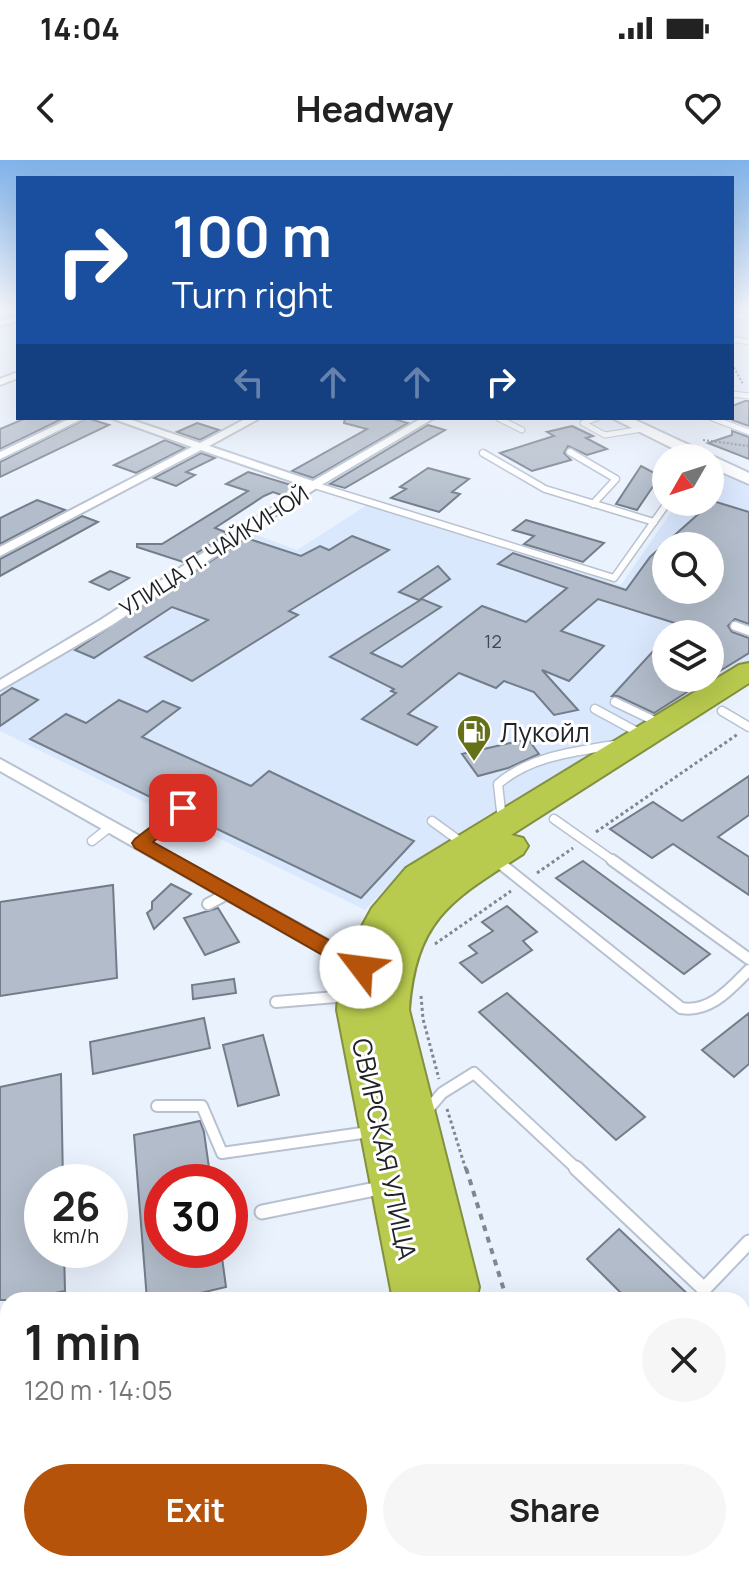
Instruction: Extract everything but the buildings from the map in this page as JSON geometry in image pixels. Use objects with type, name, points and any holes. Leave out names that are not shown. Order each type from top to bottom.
[{"type":"highway","name":"СВИРСКАЯ УЛИЦА","points":[[415,1292],[392,1186],[398,1127],[390,1010],[391,976],[402,941],[422,909],[453,883],[488,843],[646,734],[749,671]]},
{"type":"highway","name":"СВИРСКАЯ УЛИЦА","points":[[454,1292],[455,1287],[398,1127],[362,1043],[359,981],[391,905],[418,877],[488,843],[554,819],[742,715]]},
{"type":"main road","points":[[623,420],[674,444]]},
{"type":"main road","points":[[724,467],[749,479]]},
{"type":"street","points":[[0,456],[75,420]]},
{"type":"street","points":[[122,420],[314,485]]},
{"type":"street","points":[[0,552],[251,420]]},
{"type":"street","name":"УЛИЦА Л. ЧАЙКИНОЙ","points":[[0,686],[107,622],[314,485],[426,420]]},
{"type":"street","points":[[0,764],[229,893],[359,981]]},
{"type":"lane","points":[[502,420],[522,430]]},
{"type":"lane","points":[[591,420],[583,423],[605,435],[642,429]]},
{"type":"lane","points":[[717,420],[749,432]]},
{"type":"lane","points":[[570,452],[616,479],[593,504]]},
{"type":"lane","points":[[483,453],[545,489],[654,522]]},
{"type":"lane","points":[[314,485],[614,578],[658,516]]},
{"type":"lane","points":[[735,626],[749,631]]},
{"type":"lane","points":[[615,702],[646,734]]},
{"type":"lane","points":[[595,709],[646,734]]},
{"type":"lane","points":[[141,843],[183,808]]},
{"type":"lane","points":[[554,819],[749,959]]},
{"type":"lane","points":[[432,821],[488,843],[524,882],[681,1008],[692,1012],[707,1006],[749,970]]},
{"type":"lane","points":[[92,841],[111,826]]},
{"type":"lane","points":[[208,904],[229,893]]},
{"type":"lane","points":[[276,1002],[359,981]]},
{"type":"lane","points":[[157,1106],[202,1106],[222,1153],[398,1127],[474,1073],[704,1289],[749,1242]]},
{"type":"lane","points":[[262,1212],[392,1186]]},
{"type":"path","points":[[737,374],[743,385]]},
{"type":"path","points":[[702,440],[749,446]]},
{"type":"path","points":[[430,956],[435,944],[584,841],[742,715]]},
{"type":"path","points":[[421,993],[423,1019],[442,1093],[504,1292]]},
{"type":"shaded area","points":[[724,474],[749,486],[749,661],[724,676],[724,620],[652,620],[652,692],[698,692],[436,851],[385,889],[365,910],[0,731],[0,691],[243,530],[297,550],[367,505],[621,585],[652,540],[652,604],[724,604],[724,532],[657,532],[668,516],[724,516]]},
{"type":"place","name":"Лукойл","points":[[474,763]]},
{"type":"route","points":[[183,808],[141,843],[361,967]]}]
